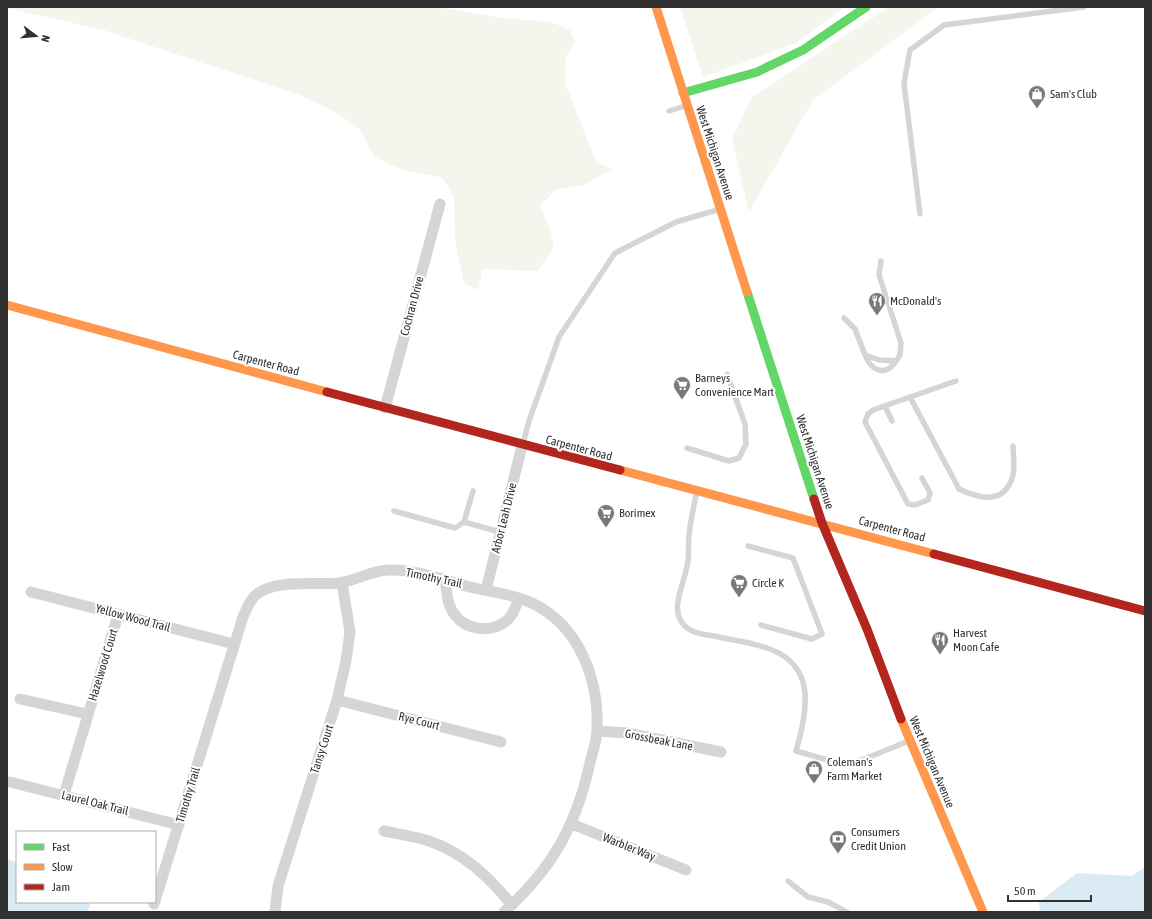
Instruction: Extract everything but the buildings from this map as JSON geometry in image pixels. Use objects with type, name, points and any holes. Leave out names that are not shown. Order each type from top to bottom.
[{"type":"main road","name":"West Michigan Avenue","points":[[656,7],[822,523],[869,636],[909,740],[983,912]]},
{"type":"main road","points":[[683,93],[758,72],[803,50],[866,7]]},
{"type":"main road","name":"Carpenter Road","points":[[7,305],[522,446],[822,523],[1145,611]]},
{"type":"street","name":"Cochran Drive","points":[[385,408],[440,204]]},
{"type":"street","name":"Arbor Leah Drive","points":[[486,590],[522,446]]},
{"type":"street","name":"Timothy Trail","points":[[156,898],[234,644],[249,602],[259,592],[273,587],[342,583],[368,573],[388,570],[411,572],[532,603],[557,619],[573,637],[589,666],[595,696],[597,731],[580,801],[572,824],[545,870],[508,908]]},
{"type":"street","points":[[445,580],[448,601],[454,615],[464,624],[476,628],[492,628],[505,622],[512,615],[519,599]]},
{"type":"street","name":"Tansy Court","points":[[275,912],[278,886],[337,700],[346,661],[350,632],[342,583]]},
{"type":"street","name":"Yellow Wood Trail","points":[[31,592],[234,644]]},
{"type":"street","name":"Hazelwood Court","points":[[64,795],[118,615]]},
{"type":"street","name":"Hazelwood Court","points":[[20,699],[88,714]]},
{"type":"street","name":"Rye Court","points":[[337,700],[501,742]]},
{"type":"street","name":"Grossbeak Lane","points":[[597,731],[627,733],[721,752]]},
{"type":"street","name":"Laurel Oak Trail","points":[[10,782],[179,825]]},
{"type":"street","name":"Warbler Way","points":[[572,824],[686,870]]},
{"type":"street","points":[[384,831],[428,841],[452,850],[468,860],[491,879],[508,908]]},
{"type":"lane","points":[[920,214],[904,83],[910,50],[944,25],[1084,7]]},
{"type":"lane","points":[[669,111],[687,106]]},
{"type":"lane","points":[[522,446],[529,421],[559,337],[615,253],[676,222],[721,208]]},
{"type":"lane","points":[[844,318],[855,328],[870,366],[877,370],[884,371],[892,367],[900,355],[901,343],[879,275],[881,261]]},
{"type":"lane","points":[[865,355],[879,360],[896,362]]},
{"type":"lane","points":[[687,448],[729,461],[740,458],[746,444],[745,424],[727,374]]},
{"type":"lane","points":[[922,478],[930,493],[928,500],[915,505],[908,504],[865,422],[868,414],[884,406],[956,381]]},
{"type":"lane","points":[[910,397],[959,489],[973,496],[990,498],[1001,494],[1007,488],[1013,475],[1013,446]]},
{"type":"lane","points":[[884,406],[892,421]]},
{"type":"lane","points":[[697,490],[688,536],[688,561],[678,604],[678,615],[684,625],[694,633],[768,648],[783,656],[796,667],[804,682],[806,699],[805,717],[796,751],[845,765],[867,758],[909,740]]},
{"type":"lane","points":[[394,511],[455,528],[464,522],[473,491]]},
{"type":"lane","points":[[464,522],[500,532]]},
{"type":"lane","points":[[748,546],[793,558],[822,634],[812,639],[761,625]]},
{"type":"lane","points":[[788,881],[808,897],[828,902],[847,912]]},
{"type":"shaded area","points":[[437,7],[501,18],[551,22],[570,30],[575,42],[566,56],[565,83],[596,162],[612,169],[584,185],[555,190],[540,206],[550,230],[554,248],[538,271],[483,269],[478,290],[464,283],[455,241],[454,197],[443,178],[403,170],[374,157],[360,130],[337,113],[300,95],[103,30],[7,8]]},
{"type":"shaded area","points":[[680,7],[845,7],[796,43],[703,77]]},
{"type":"shaded area","points":[[889,7],[942,7],[933,11],[813,100],[749,212],[732,139],[752,97]]},
{"type":"shaded area","points":[[7,859],[16,862],[16,903],[89,903],[90,906],[87,912],[7,912]]},
{"type":"shaded area","points":[[1145,867],[1145,912],[1040,912],[1039,902],[1077,873],[1132,876]]},
{"type":"traffic: fast","points":[[683,93],[757,72],[803,50],[866,7]]},
{"type":"traffic: fast","points":[[747,292],[814,499]]},
{"type":"traffic: slow","points":[[656,7],[747,292]]},
{"type":"traffic: slow","points":[[7,305],[327,392]]},
{"type":"traffic: slow","points":[[620,470],[934,554]]},
{"type":"traffic: slow","points":[[901,719],[983,912]]},
{"type":"traffic: jam","points":[[327,392],[620,470]]},
{"type":"traffic: jam","points":[[814,499],[822,523],[867,629],[901,719]]},
{"type":"traffic: jam","points":[[934,554],[1145,611]]},
{"type":"place","name":"Sam's Club","points":[[1037,109]]},
{"type":"place","name":"McDonald's","points":[[877,316]]},
{"type":"place","name":"Barneys Convenience Mart","points":[[682,400]]},
{"type":"place","name":"Borimex","points":[[606,528]]},
{"type":"place","name":"Circle K","points":[[739,598]]},
{"type":"place","name":"Harvest Moon Cafe","points":[[940,655]]},
{"type":"place","name":"Coleman's Farm Market","points":[[814,784]]},
{"type":"place","name":"Consumers Credit Union","points":[[838,854]]}]
